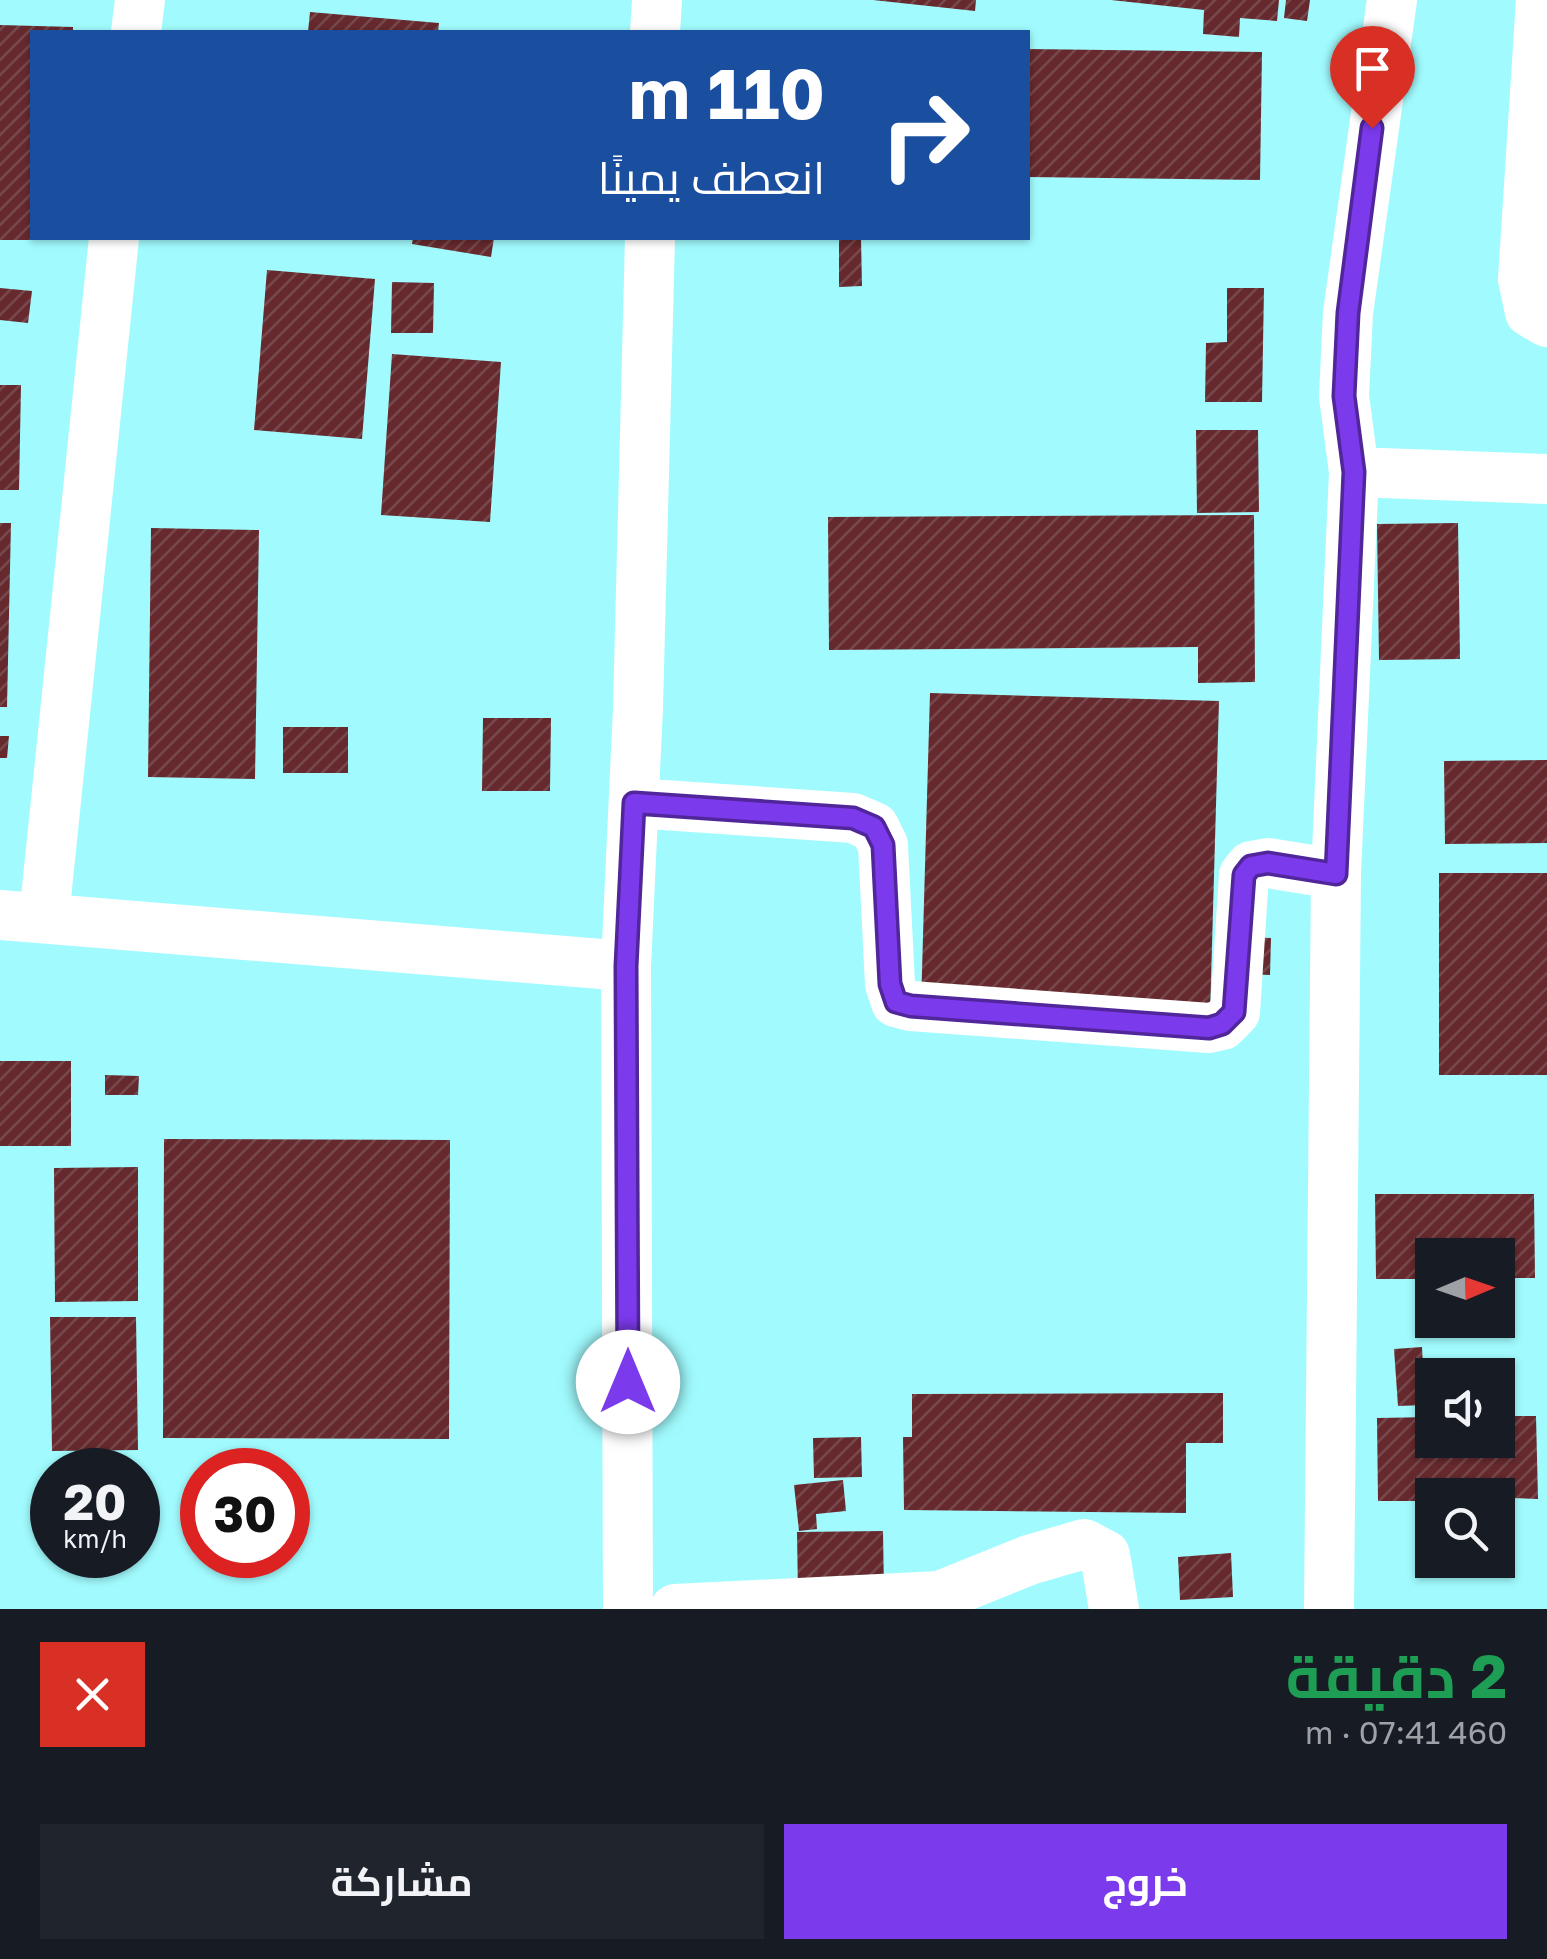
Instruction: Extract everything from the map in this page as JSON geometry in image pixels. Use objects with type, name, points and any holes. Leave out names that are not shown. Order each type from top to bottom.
[{"type":"street","points":[[136,30],[140,0]]},
{"type":"street","points":[[655,30],[657,0]]},
{"type":"street","points":[[1329,1609],[1336,874],[1354,472],[1344,396],[1348,313],[1392,0]]},
{"type":"street","points":[[1541,0],[1523,279],[1530,312],[1547,322]]},
{"type":"street","points":[[114,240],[22,916],[626,966]]},
{"type":"street","points":[[628,1609],[626,966],[650,240]]},
{"type":"street","points":[[1354,472],[1547,480]]},
{"type":"street","points":[[634,803],[853,818],[874,827],[883,845],[890,984],[896,1002],[911,1006],[1209,1028],[1222,1024],[1234,1012],[1244,875],[1251,866],[1268,863],[1336,874]]},
{"type":"street","points":[[675,1609],[951,1603],[1084,1544],[1104,1555],[1109,1564],[1114,1609]]},
{"type":"building","points":[[873,0],[976,0],[975,11]]},
{"type":"building","points":[[1111,0],[1279,0],[1277,21],[1240,18],[1239,37],[1203,34],[1204,10]]},
{"type":"building","points":[[1286,0],[1310,0],[1307,21],[1284,18]]},
{"type":"building","points":[[310,12],[439,23],[438,30],[308,30]]},
{"type":"building","points":[[0,25],[73,27],[30,30],[30,240],[0,240]]},
{"type":"building","points":[[1030,49],[1262,52],[1260,180],[1030,177]]},
{"type":"building","points":[[413,240],[494,240],[491,257],[412,244]]},
{"type":"building","points":[[839,240],[861,240],[862,286],[839,287]]},
{"type":"building","points":[[267,270],[375,279],[362,439],[254,430]]},
{"type":"building","points":[[392,282],[434,283],[433,333],[391,333]]},
{"type":"building","points":[[0,288],[32,291],[28,323],[0,320]]},
{"type":"building","points":[[1227,288],[1264,288],[1262,402],[1205,402],[1206,343],[1227,342]]},
{"type":"building","points":[[392,354],[501,362],[490,522],[381,515]]},
{"type":"building","points":[[0,385],[21,385],[19,490],[0,490]]},
{"type":"building","points":[[1196,430],[1258,430],[1259,512],[1197,513]]},
{"type":"building","points":[[1254,515],[1255,682],[1198,683],[1198,647],[829,650],[828,517]]},
{"type":"building","points":[[0,523],[11,523],[7,707],[0,707]]},
{"type":"building","points":[[1458,523],[1460,659],[1379,660],[1377,524]]},
{"type":"building","points":[[151,528],[259,530],[255,779],[148,777]]},
{"type":"building","points":[[930,693],[1219,701],[1210,1015],[921,1006]]},
{"type":"building","points":[[483,718],[551,718],[550,791],[482,791]]},
{"type":"building","points":[[283,727],[348,727],[348,773],[283,773]]},
{"type":"building","points":[[0,736],[9,736],[7,758],[0,758]]},
{"type":"building","points":[[1547,760],[1547,843],[1445,844],[1444,761]]},
{"type":"building","points":[[1439,873],[1547,873],[1547,1075],[1439,1075]]},
{"type":"building","points":[[1248,937],[1271,938],[1270,975],[1247,974]]},
{"type":"building","points":[[0,1061],[71,1061],[71,1146],[0,1146]]},
{"type":"building","points":[[105,1075],[139,1076],[138,1095],[105,1095]]},
{"type":"building","points":[[164,1139],[450,1140],[449,1439],[163,1438]]},
{"type":"building","points":[[138,1167],[138,1301],[55,1302],[54,1168]]},
{"type":"building","points":[[1375,1194],[1534,1194],[1535,1278],[1515,1278],[1515,1238],[1415,1238],[1415,1279],[1376,1279]]},
{"type":"building","points":[[50,1317],[136,1317],[138,1448],[52,1448]]},
{"type":"building","points":[[1422,1347],[1423,1358],[1415,1358],[1415,1405],[1398,1406],[1394,1349]]},
{"type":"building","points":[[1223,1393],[1223,1443],[1186,1443],[1186,1513],[904,1510],[903,1437],[912,1437],[912,1394]]},
{"type":"building","points":[[1515,1416],[1536,1416],[1538,1499],[1515,1498],[1515,1478],[1415,1478],[1415,1501],[1378,1501],[1377,1418],[1415,1417],[1415,1458],[1515,1458]]},
{"type":"building","points":[[861,1437],[862,1477],[814,1478],[813,1438]]},
{"type":"building","points":[[843,1480],[846,1511],[816,1514],[817,1529],[799,1531],[794,1485]]},
{"type":"building","points":[[883,1531],[884,1593],[798,1595],[797,1532]]},
{"type":"building","points":[[1231,1553],[1233,1597],[1180,1600],[1178,1557]]},
{"type":"route","points":[[628,1382],[626,966],[634,803],[853,818],[874,827],[883,845],[890,984],[896,1002],[911,1006],[1209,1028],[1222,1024],[1234,1012],[1244,875],[1251,866],[1268,863],[1336,874],[1354,472],[1344,396],[1348,313],[1372,128]]}]
